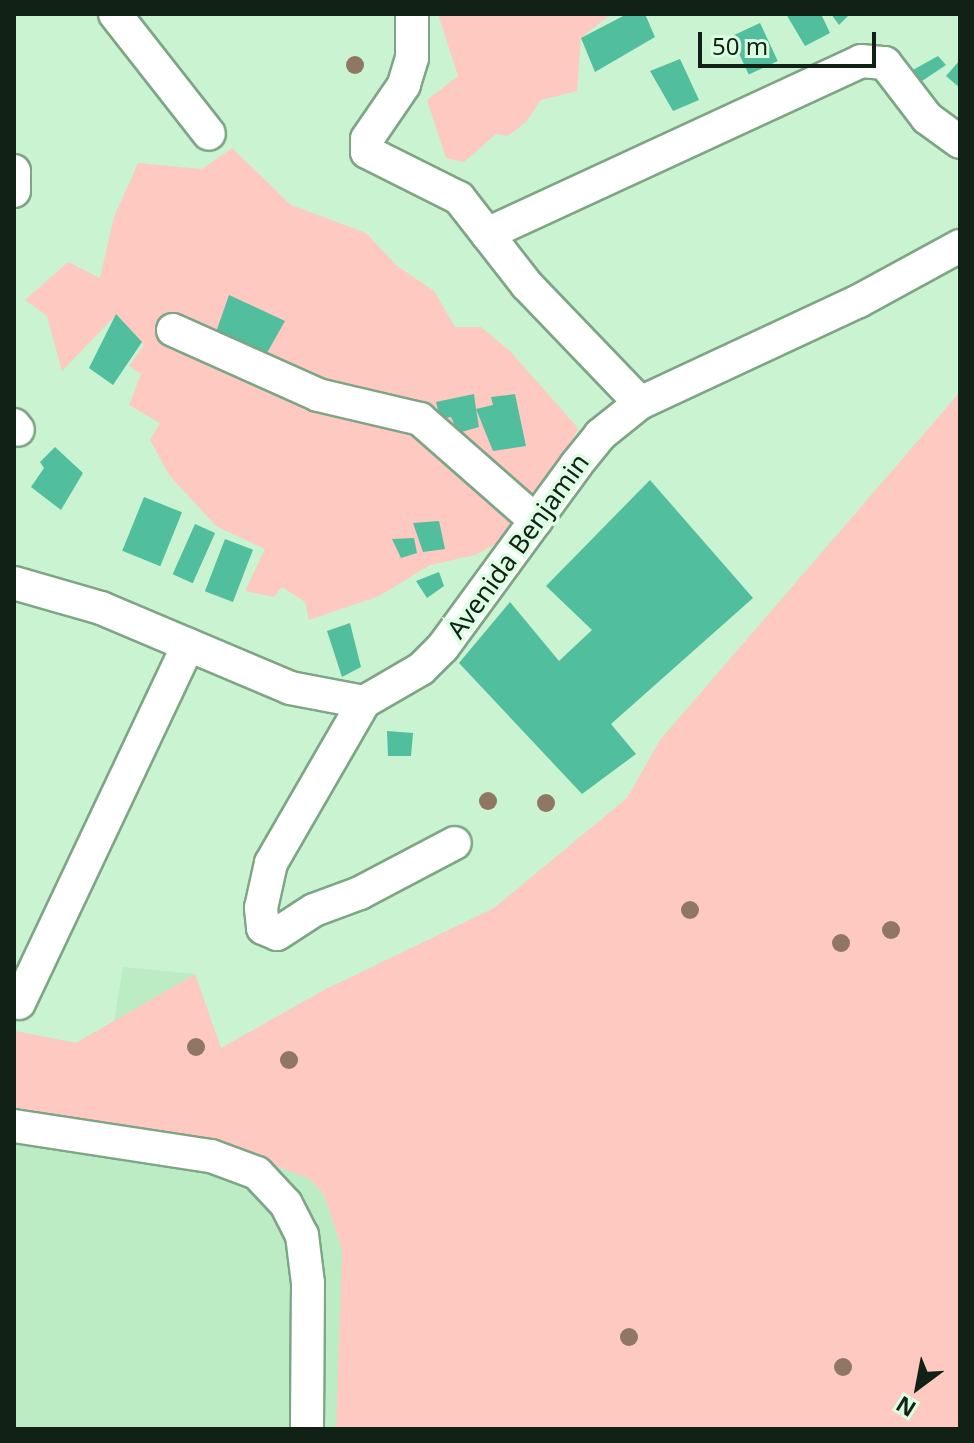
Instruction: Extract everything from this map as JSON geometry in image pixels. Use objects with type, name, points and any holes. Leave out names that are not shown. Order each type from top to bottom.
[{"type":"street","points":[[115,14],[209,134]]},
{"type":"street","points":[[412,14],[412,58],[404,85],[365,147],[377,160],[447,188],[527,285],[640,403]]},
{"type":"street","points":[[478,224],[861,61],[885,63],[927,118],[960,142]]},
{"type":"street","points":[[14,172],[14,191]]},
{"type":"street","name":"Avenida Benjamin","points":[[364,702],[421,669],[443,647],[600,435],[640,403],[859,301],[960,246]]},
{"type":"street","points":[[173,330],[318,395],[400,410],[420,419],[536,521]]},
{"type":"street","points":[[15,587],[101,608],[290,688],[364,702],[271,863],[261,908],[263,928],[277,934],[314,910],[360,893],[455,843]]},
{"type":"street","points":[[19,1003],[188,645]]},
{"type":"street","points":[[14,1126],[211,1156],[257,1173],[286,1204],[302,1235],[308,1283],[307,1429]]},
{"type":"shaded area","points":[[438,14],[611,14],[581,38],[577,91],[541,100],[526,122],[508,136],[496,134],[464,162],[446,158],[427,100],[458,76]]},
{"type":"shaded area","points":[[232,148],[291,205],[366,233],[397,266],[434,291],[455,327],[481,327],[510,351],[578,428],[561,464],[507,538],[475,555],[430,565],[379,596],[309,620],[305,602],[282,587],[274,597],[245,591],[265,549],[216,526],[169,475],[150,440],[160,423],[129,405],[141,374],[129,366],[144,345],[116,315],[62,371],[47,316],[25,300],[68,262],[100,278],[114,217],[138,163],[202,169]]},
{"type":"shaded area","points":[[960,392],[960,1429],[336,1429],[342,1249],[324,1195],[310,1179],[245,1154],[14,1112],[14,1031],[76,1043],[195,974],[221,1048],[324,990],[494,908],[627,798],[660,740]]},
{"type":"shaded area","points":[[123,967],[195,974],[221,1049],[245,1154],[310,1179],[324,1196],[342,1249],[339,1429],[14,1429],[14,1031],[76,1043],[114,1021]]},
{"type":"building","points":[[627,14],[645,14],[655,37],[595,72],[581,38]]},
{"type":"building","points":[[786,14],[821,14],[830,33],[805,46]]},
{"type":"building","points":[[831,14],[850,14],[839,25]]},
{"type":"building","points":[[760,23],[778,61],[749,75],[731,37]]},
{"type":"building","points":[[938,56],[946,65],[922,81],[911,71]]},
{"type":"building","points":[[680,59],[699,100],[673,111],[650,71]]},
{"type":"building","points":[[960,60],[960,88],[946,76]]},
{"type":"building","points":[[229,295],[285,321],[263,360],[214,338]]},
{"type":"building","points":[[116,314],[142,342],[113,385],[89,368]]},
{"type":"building","points":[[474,394],[479,427],[458,433],[451,417],[440,419],[436,402]]},
{"type":"building","points":[[515,394],[526,446],[493,451],[476,409],[493,405],[491,397]]},
{"type":"building","points":[[55,447],[83,473],[61,510],[31,487],[44,468],[40,462]]},
{"type":"building","points":[[650,480],[753,598],[611,724],[636,754],[582,794],[459,663],[510,602],[559,661],[592,630],[546,586]]},
{"type":"building","points":[[144,497],[182,512],[160,566],[122,551]]},
{"type":"building","points":[[439,521],[445,549],[423,552],[413,523]]},
{"type":"building","points":[[195,524],[215,533],[193,583],[173,574]]},
{"type":"building","points":[[414,538],[417,553],[401,558],[392,539]]},
{"type":"building","points":[[225,539],[253,550],[233,602],[205,591]]},
{"type":"building","points":[[439,572],[444,586],[427,598],[416,581]]},
{"type":"building","points":[[350,623],[361,667],[342,677],[327,631]]},
{"type":"building","points":[[387,731],[413,733],[411,756],[388,756]]}]
